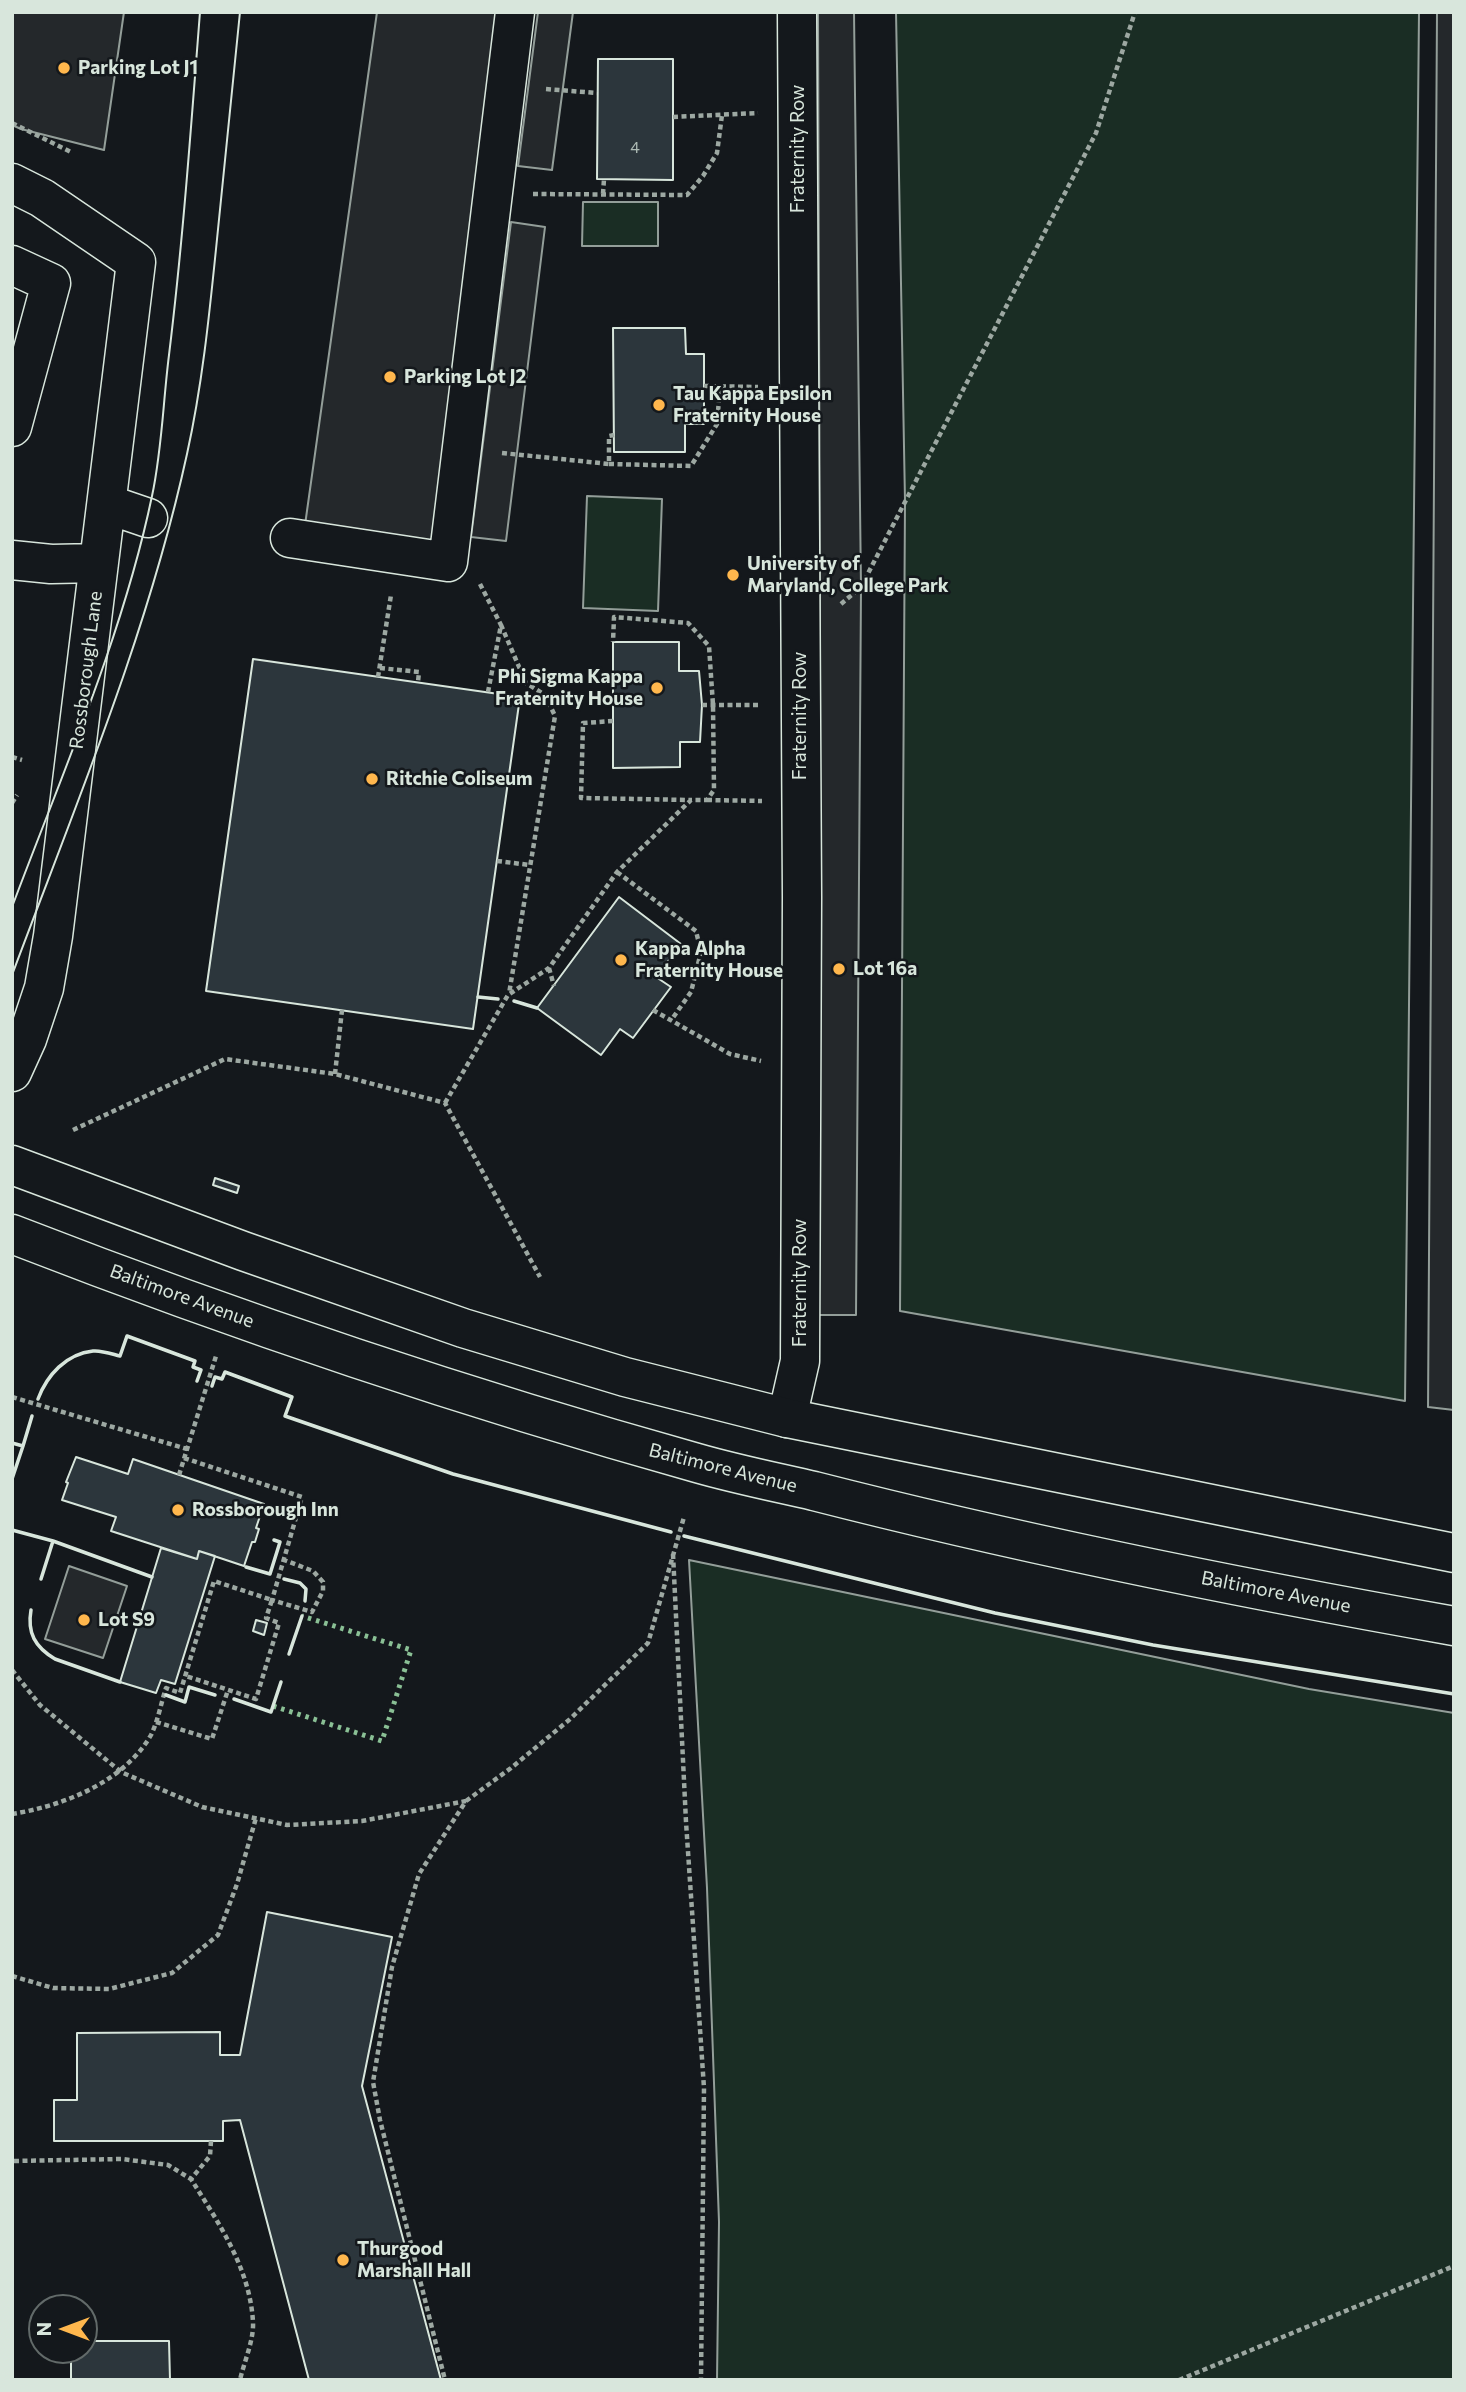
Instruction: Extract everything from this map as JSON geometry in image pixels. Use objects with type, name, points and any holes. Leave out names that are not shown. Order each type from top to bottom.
[{"type":"main road","points":[[289,538],[448,562],[515,12]]},
{"type":"main road","name":"Fraternity Row","points":[[787,1418],[800,1361],[802,897],[797,12]]},
{"type":"main road","name":"Rossborough Lane","points":[[12,183],[43,198],[136,262],[52,936],[44,988],[27,1039],[12,1072]]},
{"type":"main road","points":[[12,265],[51,283],[12,427]]},
{"type":"main road","points":[[107,504],[148,518]]},
{"type":"main road","points":[[12,560],[51,564],[99,563]]},
{"type":"main road","points":[[12,1165],[243,1251],[463,1328],[625,1377],[787,1418],[1454,1553]]},
{"type":"main road","name":"Baltimore Avenue","points":[[12,1234],[403,1374],[541,1419],[699,1464],[1062,1549],[1454,1626]]},
{"type":"path","points":[[799,641],[861,587],[1096,132],[1135,12]]},
{"type":"path","points":[[506,86],[597,93]]},
{"type":"path","points":[[673,117],[757,113]]},
{"type":"path","points":[[493,194],[687,195],[717,153],[722,115]]},
{"type":"path","points":[[12,123],[71,152]]},
{"type":"path","points":[[603,194],[604,179]]},
{"type":"path","points":[[704,386],[755,387]]},
{"type":"path","points":[[463,449],[609,464],[691,466],[717,424],[720,387]]},
{"type":"path","points":[[609,464],[609,436],[614,435]]},
{"type":"path","points":[[378,677],[393,585]]},
{"type":"path","points":[[445,1103],[509,995],[555,716],[545,695],[526,683],[482,586]]},
{"type":"path","points":[[613,642],[614,617],[688,623],[709,646],[715,790],[707,800]]},
{"type":"path","points":[[488,692],[501,625]]},
{"type":"path","points":[[380,668],[419,672],[418,682]]},
{"type":"path","points":[[702,705],[756,705]]},
{"type":"path","points":[[613,721],[583,723],[581,797],[756,801]]},
{"type":"path","points":[[12,757],[22,760]]},
{"type":"path","points":[[12,803],[17,795]]},
{"type":"path","points":[[509,995],[549,968],[617,872],[691,800]]},
{"type":"path","points":[[497,861],[530,865]]},
{"type":"path","points":[[617,872],[696,931],[701,952],[691,992],[672,1019]]},
{"type":"path","points":[[549,968],[554,986]]},
{"type":"path","points":[[335,1074],[342,1010]]},
{"type":"path","points":[[653,1010],[730,1054],[767,1062]]},
{"type":"path","points":[[74,1130],[225,1059],[335,1074],[445,1103],[540,1276]]},
{"type":"path","points":[[179,1475],[216,1356]]},
{"type":"path","points":[[12,1397],[187,1448]]},
{"type":"path","points":[[184,1458],[302,1497],[266,1618],[279,1623],[256,1699],[186,1676]]},
{"type":"path","points":[[445,2380],[380,2120],[373,2081],[392,1967],[419,1874],[466,1801],[569,1720],[648,1643],[684,1517]]},
{"type":"path","points":[[673,1554],[686,1822],[704,2088],[701,2380]]},
{"type":"path","points":[[12,1814],[54,1805],[121,1772],[150,1735],[166,1688],[180,1693],[214,1581],[312,1612],[323,1591],[323,1582],[313,1571],[284,1560]]},
{"type":"path","points":[[12,1670],[40,1705],[121,1772],[202,1807],[287,1825],[362,1821],[466,1801]]},
{"type":"path","points":[[156,1722],[212,1739],[228,1690]]},
{"type":"path","points":[[12,1976],[53,1988],[109,1989],[172,1973],[218,1935],[237,1884],[256,1818]]},
{"type":"path","points":[[191,2179],[210,2156],[211,2141]]},
{"type":"path","points":[[14,2161],[122,2159],[168,2165],[191,2179],[224,2231],[246,2281],[254,2324],[240,2380]]},
{"type":"path","points":[[1179,2380],[1454,2266]]},
{"type":"green space","points":[[896,12],[1419,12],[1405,1401],[900,1311],[905,501]]},
{"type":"green space","points":[[583,202],[658,202],[658,246],[582,246]]},
{"type":"green space","points":[[587,496],[662,499],[658,611],[583,608]]},
{"type":"green space","points":[[689,1560],[1309,1689],[1454,1713],[1454,2380],[717,2380],[719,2222],[707,1888]]},
{"type":"shaded area","name":"Parking Lot J1","points":[[12,12],[124,12],[104,150],[12,125]]},
{"type":"shaded area","name":"Parking Lot J2","points":[[377,12],[502,12],[433,543],[305,525]]},
{"type":"shaded area","points":[[538,12],[573,12],[552,170],[518,166]]},
{"type":"shaded area","name":"Lot 16a","points":[[818,12],[854,12],[861,587],[856,1315],[818,1315]]},
{"type":"shaded area","points":[[1437,12],[1454,12],[1454,1410],[1428,1407]]},
{"type":"shaded area","points":[[511,222],[545,227],[506,541],[471,537]]},
{"type":"shaded area","name":"Lot S9","points":[[69,1566],[127,1586],[103,1658],[45,1639]]},
{"type":"building","points":[[598,59],[673,59],[673,180],[597,179]]},
{"type":"building","name":"Tau Kappa Epsilon Fraternity House","points":[[613,328],[685,328],[686,354],[704,354],[704,424],[685,424],[685,452],[614,452]]},
{"type":"building","name":"Phi Sigma Kappa Fraternity House","points":[[613,642],[679,642],[679,671],[699,671],[702,705],[700,742],[680,742],[680,767],[613,768]]},
{"type":"building","name":"Ritchie Coliseum","points":[[253,659],[520,697],[473,1029],[206,991]]},
{"type":"building","name":"Kappa Alpha Fraternity House","points":[[619,897],[681,944],[656,977],[671,987],[633,1038],[620,1029],[601,1055],[537,1008]]},
{"type":"building","points":[[215,1178],[239,1186],[237,1193],[213,1185]]},
{"type":"building","name":"Rossborough Inn","points":[[76,1457],[128,1474],[133,1459],[264,1504],[256,1528],[259,1529],[255,1542],[252,1542],[244,1566],[199,1551],[197,1559],[111,1531],[116,1517],[62,1500]]},
{"type":"building","name":"Rossborough Inn","points":[[161,1548],[197,1559],[199,1551],[215,1556],[175,1684],[161,1680],[156,1693],[120,1682]]},
{"type":"building","points":[[256,1620],[267,1623],[264,1635],[253,1631]]},
{"type":"building","name":"Thurgood Marshall Hall","points":[[267,1912],[392,1937],[362,2086],[441,2380],[309,2380],[240,2120],[223,2121],[223,2141],[54,2141],[54,2100],[77,2100],[77,2033],[220,2032],[220,2055],[240,2055]]},
{"type":"building","points":[[98,2341],[169,2341],[170,2380],[71,2380],[71,2364],[98,2364]]},
{"type":"tram line","points":[[12,907],[108,652],[140,548],[152,496],[178,269],[200,12]]},
{"type":"tram line","points":[[12,975],[109,718],[152,587],[187,454],[208,326],[240,12]]},
{"type":"hedge","points":[[273,1706],[382,1741],[411,1650],[302,1616]]},
{"type":"wall","points":[[478,997],[498,999]]},
{"type":"wall","points":[[514,1001],[537,1008]]},
{"type":"wall","points":[[38,1399],[52,1374],[66,1361],[93,1351],[120,1356],[127,1336],[195,1361],[193,1367],[201,1370],[197,1381]]},
{"type":"wall","points":[[212,1386],[215,1377],[222,1379],[225,1372],[292,1397],[285,1416],[453,1474],[671,1532]]},
{"type":"wall","points":[[12,1443],[23,1446],[32,1416]]},
{"type":"wall","points":[[12,1479],[23,1446]]},
{"type":"wall","points":[[12,1530],[53,1541],[152,1577]]},
{"type":"wall","points":[[684,1536],[995,1613],[1153,1645],[1454,1694]]},
{"type":"wall","points":[[246,1567],[270,1574],[280,1542],[274,1540]]},
{"type":"wall","points":[[41,1579],[53,1541]]},
{"type":"wall","points":[[284,1579],[300,1583],[306,1589],[305,1601]]},
{"type":"wall","points":[[31,1610],[30,1626],[34,1639],[48,1654],[55,1659],[120,1682]]},
{"type":"wall","points":[[289,1654],[302,1616]]},
{"type":"wall","points":[[234,1699],[271,1712],[281,1682]]},
{"type":"wall","points":[[166,1695],[185,1702],[189,1687],[215,1695]]},
{"type":"place","name":"Parking Lot J1","points":[[64,68]]},
{"type":"place","name":"Parking Lot J2","points":[[390,377]]},
{"type":"place","name":"Tau Kappa Epsilon Fraternity House","points":[[659,405]]},
{"type":"place","name":"University of Maryland, College Park","points":[[733,575]]},
{"type":"place","name":"Phi Sigma Kappa Fraternity House","points":[[657,688]]},
{"type":"place","name":"Ritchie Coliseum","points":[[372,779]]},
{"type":"place","name":"Kappa Alpha Fraternity House","points":[[621,960]]},
{"type":"place","name":"Lot 16a","points":[[839,969]]},
{"type":"place","name":"Rossborough Inn","points":[[178,1510]]},
{"type":"place","name":"Lot S9","points":[[84,1620]]},
{"type":"place","name":"Thurgood Marshall Hall","points":[[343,2260]]}]
